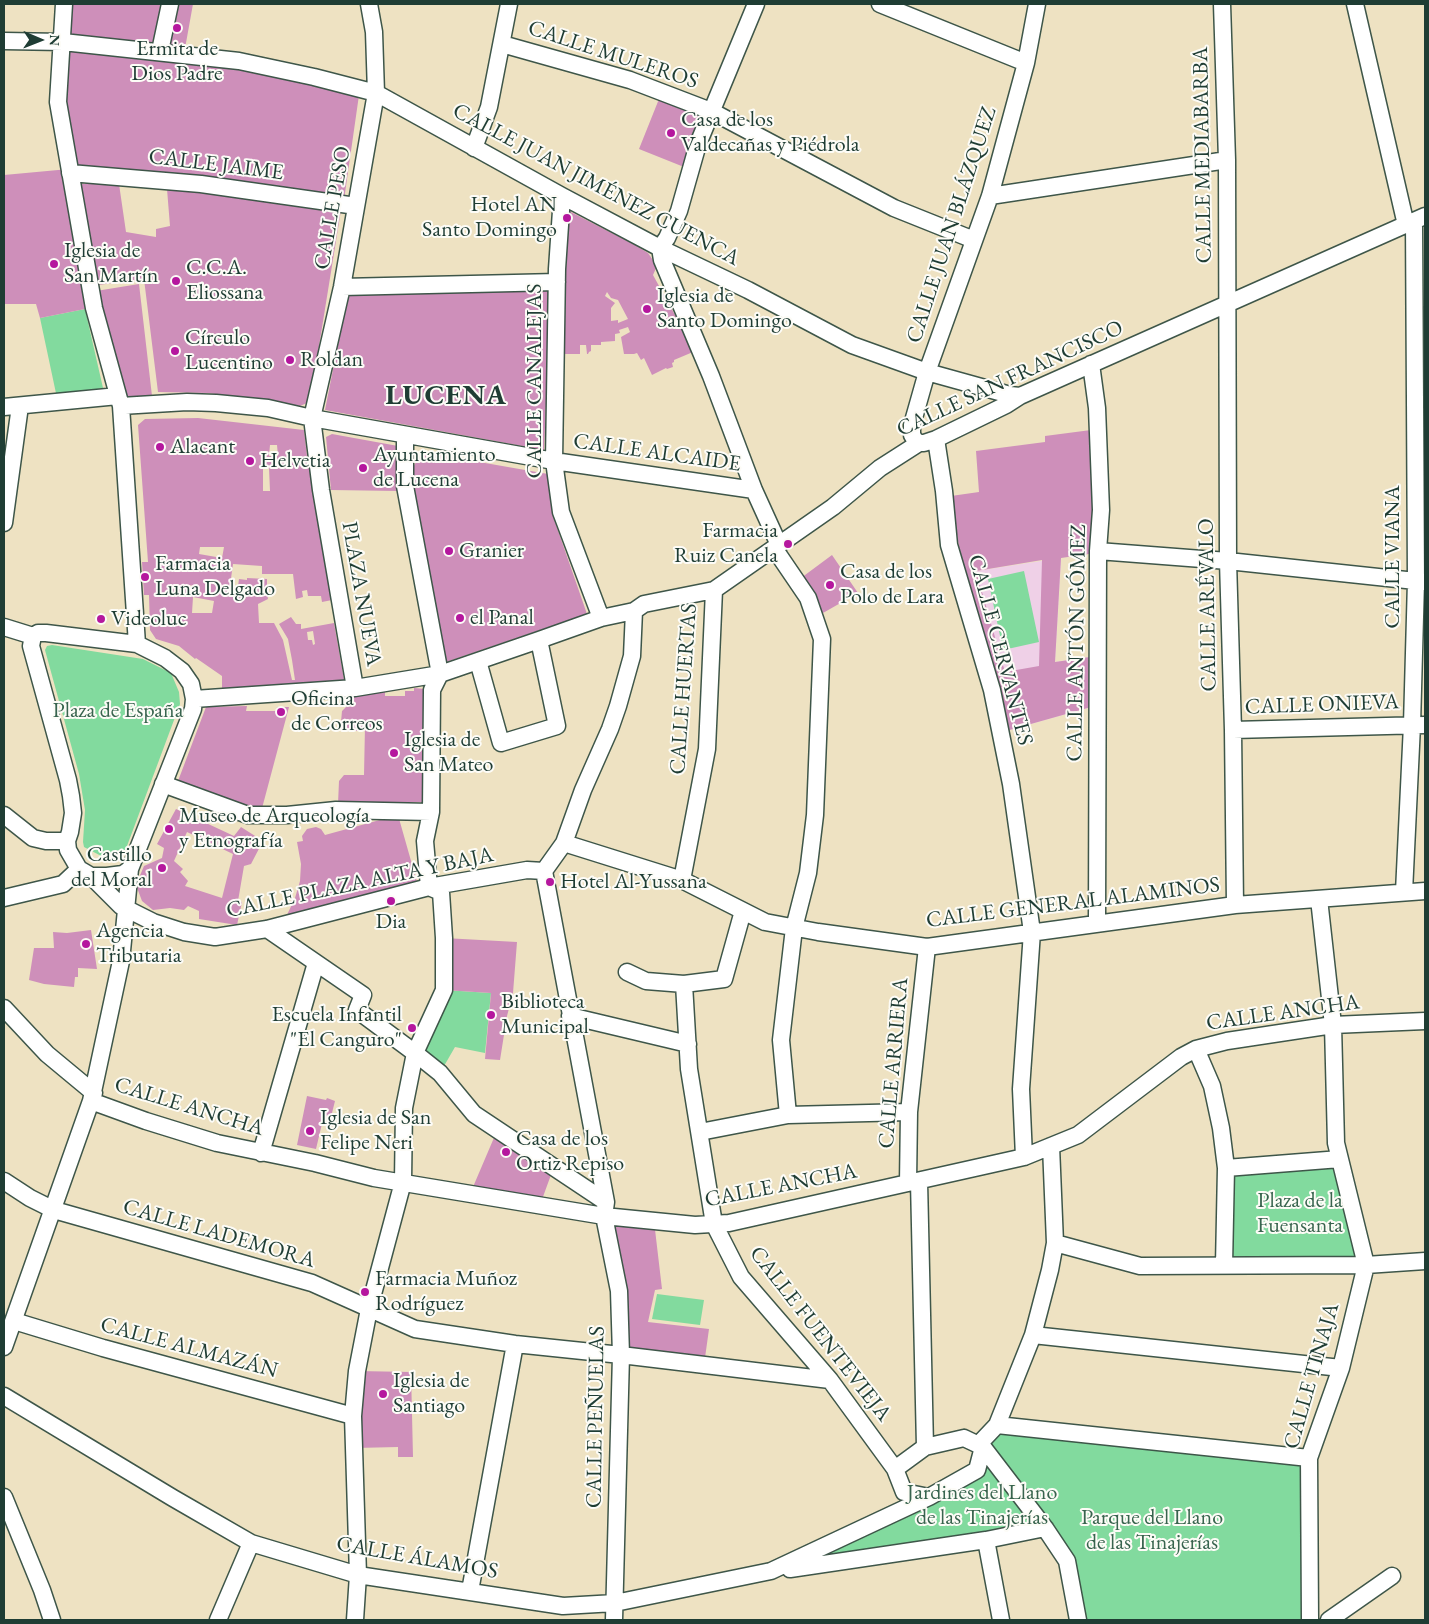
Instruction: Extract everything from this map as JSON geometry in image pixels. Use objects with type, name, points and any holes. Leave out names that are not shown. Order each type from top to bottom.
[{"type":"street","points":[[64,4],[58,102],[94,308],[119,401],[137,644]]},
{"type":"street","points":[[160,51],[170,4]]},
{"type":"street","name":"CALLE PESO","points":[[312,418],[342,287],[376,93],[374,32],[370,4]]},
{"type":"street","points":[[474,148],[489,107],[509,4]]},
{"type":"street","points":[[756,4],[698,144],[679,211],[667,238],[660,248],[662,260],[711,376],[776,546],[808,598],[822,639],[815,815],[808,873],[794,928],[781,1040],[788,1116]]},
{"type":"street","points":[[880,4],[1026,64]]},
{"type":"street","name":"CALLE JUAN BLÁZQUEZ","points":[[919,443],[912,435],[912,425],[927,372],[990,196],[1026,64],[1037,4]]},
{"type":"street","name":"CALLE MEDIABARBA","points":[[1222,4],[1227,160],[1228,304]]},
{"type":"street","name":"CALLE VIANA","points":[[1355,4],[1415,221],[1421,582],[1419,725],[1404,892]]},
{"type":"street","name":"CALLE JUAN JIMÉNEZ CUENCA","points":[[4,41],[63,42],[240,61],[376,93],[660,248],[748,290],[852,345],[927,372],[1010,395],[1020,396]]},
{"type":"street","name":"CALLE MULEROS","points":[[502,44],[630,80],[711,111],[894,208],[974,240]]},
{"type":"street","points":[[990,196],[1227,160]]},
{"type":"street","name":"CALLE JAIME","points":[[70,173],[201,184],[356,206]]},
{"type":"street","name":"CALLE CANALEJAS","points":[[562,196],[557,282],[554,461],[561,512],[600,618]]},
{"type":"street","name":"CALLE SAN FRANCISCO","points":[[539,640],[600,618],[634,611],[644,604],[714,590],[833,507],[880,468],[919,443],[936,438],[1090,364],[1415,221]]},
{"type":"street","points":[[342,287],[557,282]]},
{"type":"street","name":"CALLE ARÉVALO","points":[[1228,304],[1228,561],[1233,730],[1235,905]]},
{"type":"street","name":"CALLE ANTÓN GÓMEZ","points":[[1090,364],[1097,408],[1101,510],[1098,551],[1097,924]]},
{"type":"street","name":"CALLE ALCAIDE","points":[[12,406],[52,402],[119,401],[216,403],[268,408],[312,418],[554,461],[754,490]]},
{"type":"street","points":[[4,523],[12,406]]},
{"type":"street","name":"PLAZA NUEVA","points":[[312,418],[321,490],[355,688],[440,674],[539,640]]},
{"type":"street","points":[[355,1620],[358,1575],[353,1416],[357,1371],[369,1309],[403,1182],[404,1108],[415,1053],[444,990],[444,938],[441,892],[429,887],[425,841],[430,812],[432,690],[440,674],[405,486],[405,435]]},
{"type":"street","name":"CALLE CERVANTES","points":[[936,438],[944,490],[949,545],[992,690],[1011,784],[1032,932],[1021,1089],[1024,1157]]},
{"type":"street","points":[[1098,551],[1228,561],[1421,582]]},
{"type":"street","name":"CALLE HUERTAS","points":[[682,880],[707,749],[714,590]]},
{"type":"street","points":[[544,871],[564,843],[583,790],[610,729],[632,656],[634,611]]},
{"type":"street","points":[[4,627],[33,636],[38,633],[46,633],[137,644],[165,658],[182,671],[191,684],[194,699],[193,709],[130,870],[121,962],[93,1097],[4,1347]]},
{"type":"street","points":[[33,636],[31,646],[71,796],[73,813],[67,841],[68,850],[85,872]]},
{"type":"street","points":[[478,661],[501,743],[557,726],[539,640]]},
{"type":"street","points":[[194,699],[355,688]]},
{"type":"street","name":"CALLE ONIEVA","points":[[1233,730],[1419,725]]},
{"type":"street","points":[[163,784],[248,815],[287,815],[336,810],[430,812]]},
{"type":"street","points":[[4,814],[33,838],[46,841],[67,841]]},
{"type":"street","name":"CALLE GENERAL ALAMINOS","points":[[564,843],[682,880],[765,922],[794,928],[927,947],[1235,905],[1425,890]]},
{"type":"street","points":[[4,898],[63,884],[85,872],[107,876],[123,874],[130,870]]},
{"type":"street","name":"CALLE PLAZA ALTA Y BAJA","points":[[85,872],[120,906],[153,922],[184,932],[215,937],[267,929],[429,887],[527,870],[544,871]]},
{"type":"street","name":"CALLE PEÑUELAS","points":[[544,871],[619,1291],[621,1355],[614,1620]]},
{"type":"street","points":[[1318,899],[1334,1025],[1336,1143],[1366,1265]]},
{"type":"street","points":[[627,972],[646,981],[684,984],[724,979],[743,911]]},
{"type":"street","points":[[267,929],[363,995],[357,1010],[440,1073],[474,1114],[605,1209]]},
{"type":"street","name":"CALLE ARRIERA","points":[[925,1446],[914,1182],[909,1112],[927,947]]},
{"type":"street","points":[[262,1153],[316,963]]},
{"type":"street","name":"CALLE FUENTEVIEJA","points":[[684,984],[689,1069],[714,1224],[741,1277],[830,1380],[895,1469],[904,1492],[929,1497]]},
{"type":"street","name":"CALLE ANCHA","points":[[4,1008],[47,1054],[93,1097],[146,1121],[217,1143],[315,1163],[374,1178],[605,1209],[695,1225],[729,1223],[1024,1157],[1078,1135],[1181,1057],[1196,1049],[1227,1041],[1334,1025],[1425,1021]]},
{"type":"street","points":[[570,1016],[688,1044]]},
{"type":"street","points":[[1196,1049],[1212,1086],[1221,1128],[1226,1168],[1224,1265]]},
{"type":"street","points":[[700,1132],[788,1116],[909,1112]]},
{"type":"street","points":[[981,1446],[997,1425],[1033,1335],[1050,1270],[1054,1243],[1051,1146]]},
{"type":"street","points":[[1226,1168],[1340,1159]]},
{"type":"street","name":"CALLE LADEMORA","points":[[4,1181],[30,1198],[54,1210],[312,1283],[415,1329],[515,1344],[830,1380]]},
{"type":"street","points":[[1054,1243],[1140,1266],[1366,1265],[1425,1261]]},
{"type":"street","name":"CALLE TINAJA","points":[[1310,1620],[1309,1458],[1341,1368],[1366,1265]]},
{"type":"street","name":"CALLE ALMAZÁN","points":[[14,1321],[103,1348],[353,1416]]},
{"type":"street","points":[[1033,1335],[1341,1368]]},
{"type":"street","points":[[470,1591],[515,1344]]},
{"type":"street","name":"CALLE ÁLAMOS","points":[[4,1396],[251,1543],[358,1575],[563,1606],[614,1603],[771,1571],[986,1540],[1044,1528]]},
{"type":"street","points":[[997,1425],[1309,1458]]},
{"type":"street","points":[[895,1469],[925,1446],[964,1438],[981,1446],[1067,1561],[1078,1620]]},
{"type":"street","name":"CALLE ÁLAMOS","points":[[771,1571],[929,1497],[977,1470],[981,1446]]},
{"type":"street","points":[[4,1497],[42,1590],[52,1620]]},
{"type":"street","points":[[986,1540],[1000,1620]]},
{"type":"street","points":[[218,1620],[251,1543]]},
{"type":"street","points":[[1329,1620],[1392,1576]]},
{"type":"street","points":[[42,1590],[55,1611],[64,1620]]},
{"type":"shaded area","points":[[1061,558],[1055,662],[1090,657],[1091,707],[1006,731],[963,573]]},
{"type":"green space","points":[[85,309],[103,388],[57,398],[40,318]]},
{"type":"green space","points":[[1024,571],[1039,642],[1003,650],[988,579]]},
{"type":"green space","name":"Plaza de España","points":[[52,645],[143,659],[171,673],[179,692],[180,704],[124,854],[117,861],[107,859],[84,847],[85,810],[79,774],[45,650],[47,646]]},
{"type":"green space","points":[[444,990],[491,993],[485,1053],[455,1047],[440,1073],[415,1053]]},
{"type":"green space","name":"Plaza de la Fuensanta","points":[[1340,1159],[1366,1265],[1224,1265],[1226,1168]]},
{"type":"green space","points":[[657,1294],[704,1300],[700,1325],[652,1319]]},
{"type":"green space","name":"Parque del Llano de las Tinajerías","points":[[997,1425],[1309,1458],[1310,1620],[1078,1620],[1067,1561],[1044,1528],[771,1571],[976,1470]]},
{"type":"building","points":[[69,4],[165,4],[155,45],[67,35]]},
{"type":"building","name":"Ermita de Dios Padre","points":[[170,4],[193,4],[184,54],[160,51]]},
{"type":"building","points":[[68,48],[229,68],[359,95],[344,200],[75,166],[65,102]]},
{"type":"building","name":"Casa de los Valdecañas y Piédrola","points":[[659,99],[704,117],[684,167],[639,149]]},
{"type":"building","points":[[69,169],[85,309],[40,318],[36,304],[4,304],[4,175]]},
{"type":"building","points":[[79,184],[119,184],[126,232],[156,237],[156,229],[170,226],[167,189],[341,210],[314,377],[307,403],[300,406],[208,393],[158,392],[144,279],[98,285]]},
{"type":"building","points":[[565,209],[648,253],[657,266],[653,275],[686,335],[693,352],[674,360],[672,363],[673,367],[666,368],[652,375],[644,358],[641,360],[637,353],[624,354],[621,337],[630,332],[628,327],[619,330],[620,333],[615,334],[615,341],[601,342],[601,345],[591,345],[591,351],[588,354],[586,345],[580,345],[580,354],[561,354]],"holes":[[[607,292],[611,298],[618,300],[628,319],[618,323],[618,320],[611,321],[611,308],[615,303],[605,296]]]},
{"type":"building","points":[[139,284],[152,396],[122,398],[96,291]]},
{"type":"building","points":[[551,289],[544,450],[325,410],[348,294]]},
{"type":"building","points":[[198,418],[304,430],[308,465],[310,464],[332,600],[322,602],[321,596],[308,596],[307,590],[302,591],[303,597],[296,599],[293,574],[262,574],[262,566],[233,564],[229,593],[237,594],[239,579],[267,579],[268,599],[258,604],[259,623],[274,623],[283,640],[292,680],[295,680],[288,639],[279,624],[291,617],[296,624],[301,624],[301,629],[334,623],[345,685],[222,691],[222,676],[195,659],[179,646],[156,639],[150,630],[149,595],[144,595],[142,562],[148,562],[138,425],[145,419]],"holes":[[[270,445],[277,445],[278,456],[269,456]],[[263,468],[269,468],[270,491],[263,491]],[[200,547],[224,547],[222,558],[199,554]],[[188,585],[195,586],[193,593],[186,592]],[[193,597],[214,601],[212,613],[192,613]],[[313,631],[315,644],[313,645],[312,640],[308,640],[307,632]]]},
{"type":"building","points":[[1091,430],[1096,512],[1089,554],[1061,558],[1055,662],[1090,657],[1091,707],[1006,731],[963,573],[951,496],[979,492],[976,451],[1045,442],[1045,436]],"holes":[[[1042,560],[1039,666],[1005,672],[976,571]]]},
{"type":"building","name":"Ayuntamiento de Lucena","points":[[332,434],[398,446],[398,491],[331,490],[326,437]]},
{"type":"building","points":[[422,452],[548,474],[554,519],[587,614],[446,662],[409,474]]},
{"type":"building","name":"Casa de los Polo de Lara","points":[[832,555],[858,593],[823,613],[801,578]]},
{"type":"building","name":"Iglesia de San Mateo","points":[[414,688],[425,689],[424,802],[410,802],[410,809],[338,804],[339,781],[344,775],[364,775],[365,726],[357,731],[351,731],[341,722],[342,711],[349,704],[349,693],[385,691],[385,696],[405,696],[405,691],[414,691]]},
{"type":"building","points":[[247,706],[246,711],[276,711],[277,707],[289,707],[261,812],[178,781],[206,707]]},
{"type":"building","name":"Castillo del Moral","points":[[176,809],[234,836],[241,827],[263,841],[251,864],[244,866],[238,901],[242,902],[237,925],[199,919],[199,911],[188,906],[184,910],[170,908],[153,910],[142,901],[136,885],[144,866],[162,858],[164,848],[157,844]],"holes":[[[187,832],[233,854],[222,898],[185,886],[188,881],[180,872],[183,869],[174,861]]]},
{"type":"building","points":[[398,815],[417,882],[286,917],[295,898],[300,881],[301,864],[297,842],[303,841],[302,836],[307,829],[316,827],[321,829],[325,835]]},
{"type":"building","points":[[91,930],[97,969],[78,968],[78,977],[75,977],[74,987],[44,984],[29,980],[34,948],[54,948],[53,932],[67,933]]},
{"type":"building","points":[[444,938],[517,942],[513,993],[507,1016],[500,1060],[485,1059],[491,993],[444,990]]},
{"type":"building","name":"Iglesia de San Felipe Neri","points":[[307,1096],[326,1100],[327,1098],[335,1101],[331,1117],[324,1115],[316,1149],[297,1145]]},
{"type":"building","name":"Casa de los Ortiz Repiso","points":[[496,1133],[552,1172],[540,1205],[470,1194]]},
{"type":"building","points":[[604,1216],[654,1221],[662,1289],[655,1290],[648,1322],[709,1329],[704,1365],[621,1355]]},
{"type":"building","name":"Iglesia de Santiago","points":[[357,1371],[411,1372],[413,1457],[398,1457],[398,1447],[355,1448]]},
{"type":"place","name":"Ermita de Dios Padre","points":[[177,28]]},
{"type":"place","name":"Casa de los Valdecañas y Piédrola","points":[[671,133]]},
{"type":"place","name":"Hotel AN Santo Domingo","points":[[567,218]]},
{"type":"place","name":"Iglesia de San Martín","points":[[54,264]]},
{"type":"place","name":"C.C.A. Eliossana","points":[[176,281]]},
{"type":"place","name":"Iglesia de Santo Domingo","points":[[647,309]]},
{"type":"place","name":"Círculo Lucentino","points":[[175,351]]},
{"type":"place","name":"Roldan","points":[[290,360]]},
{"type":"place","name":"Alacant","points":[[160,447]]},
{"type":"place","name":"Helvetia","points":[[250,461]]},
{"type":"place","name":"Ayuntamiento de Lucena","points":[[363,468]]},
{"type":"place","name":"Farmacia Ruiz Canela","points":[[788,544]]},
{"type":"place","name":"Granier","points":[[449,551]]},
{"type":"place","name":"Farmacia Luna Delgado","points":[[145,577]]},
{"type":"place","name":"Casa de los Polo de Lara","points":[[830,585]]},
{"type":"place","name":"el Panal","points":[[460,618]]},
{"type":"place","name":"Videoluc","points":[[101,619]]},
{"type":"place","name":"Oficina de Correos","points":[[281,712]]},
{"type":"place","name":"Iglesia de San Mateo","points":[[394,753]]},
{"type":"place","name":"Museo de Arqueología y Etnografía","points":[[169,829]]},
{"type":"place","name":"Castillo del Moral","points":[[162,868]]},
{"type":"place","name":"Hotel Al-Yussana","points":[[550,882]]},
{"type":"place","name":"Dia","points":[[391,901]]},
{"type":"place","name":"Agencia Tributaria","points":[[86,944]]},
{"type":"place","name":"Biblioteca Municipal","points":[[491,1015]]},
{"type":"place","name":"Escuela Infantil \"El Canguro\"","points":[[412,1028]]},
{"type":"place","name":"Iglesia de San Felipe Neri","points":[[310,1131]]},
{"type":"place","name":"Casa de los Ortiz Repiso","points":[[506,1152]]},
{"type":"place","name":"Farmacia Muñoz Rodríguez","points":[[365,1292]]},
{"type":"place","name":"Iglesia de Santiago","points":[[383,1394]]},
{"type":"district","name":"LUCENA","points":[[446,396]]},
{"type":"park label","name":"Jardines del Llano de las Tinajerías","points":[[982,1506]]}]
